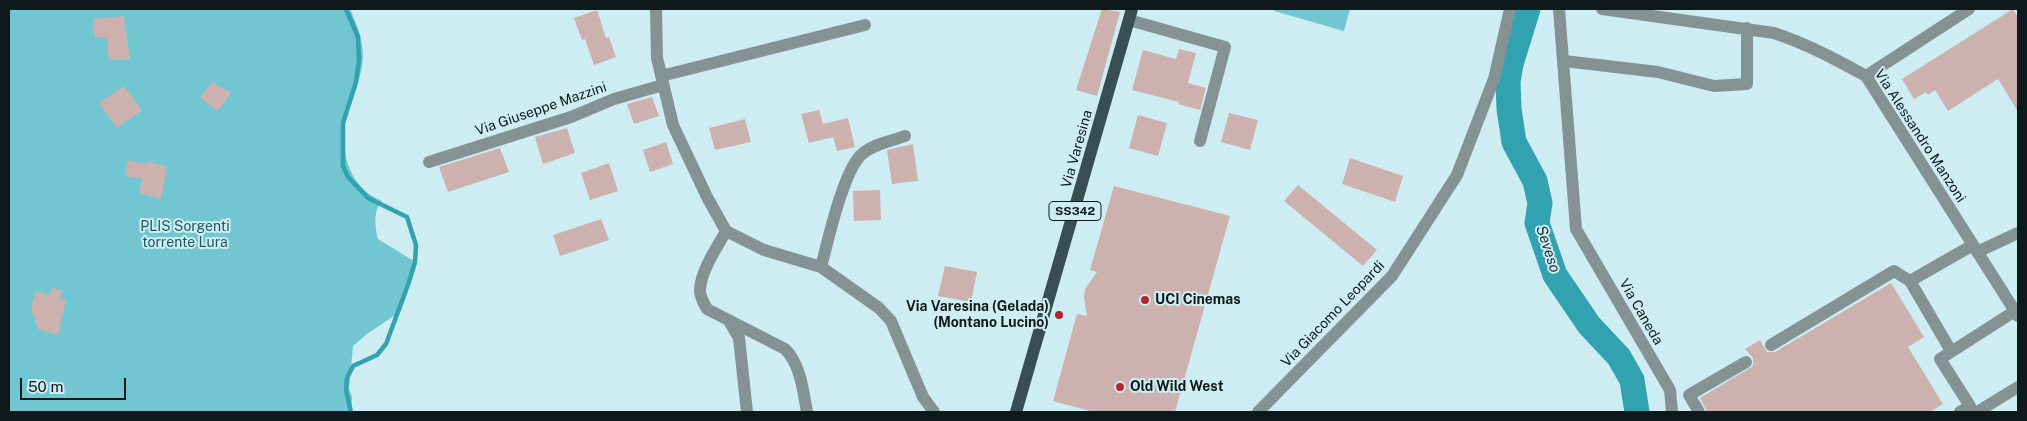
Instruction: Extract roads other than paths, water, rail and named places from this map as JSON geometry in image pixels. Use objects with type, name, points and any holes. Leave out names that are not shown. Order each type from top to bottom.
[{"type":"main road","name":"Via Varesina","points":[[1016,412],[1131,14]]},
{"type":"street","points":[[656,9],[657,58],[674,125],[706,197],[726,231],[764,250],[821,267],[866,297],[891,321],[923,397],[934,412]]},
{"type":"street","name":"Via Giacomo Leopardi","points":[[1258,412],[1392,276],[1457,175],[1494,78],[1510,9]]},
{"type":"street","points":[[1559,9],[1564,61],[1658,72],[1714,86],[1747,84],[1747,28]]},
{"type":"street","name":"Via Alessandro Manzoni","points":[[1602,9],[1774,33],[1826,53],[1866,76],[2016,314]]},
{"type":"street","points":[[1866,76],[1969,9]]},
{"type":"street","points":[[1131,14],[1226,47],[1200,141]]},
{"type":"street","name":"Via Giuseppe Mazzini","points":[[429,162],[571,117],[662,81],[865,25]]},
{"type":"street","name":"Via Caneda","points":[[1564,61],[1576,229],[1670,390],[1672,412]]},
{"type":"street","points":[[821,267],[842,196],[855,164],[862,154],[876,146],[906,136]]},
{"type":"street","points":[[726,231],[704,276],[700,291],[702,300],[708,309],[785,349],[792,356],[798,369],[807,412]]},
{"type":"street","points":[[1910,281],[1975,248],[2018,233]]},
{"type":"street","points":[[1771,345],[1894,271],[1910,281],[1952,351]]},
{"type":"street","points":[[1960,412],[1970,406],[1940,359],[2016,314]]},
{"type":"street","points":[[727,319],[739,338],[747,412]]},
{"type":"street","points":[[1699,412],[1689,395],[1746,362]]},
{"type":"street","points":[[1977,412],[2018,387]]},
{"type":"waterway","points":[[346,9],[358,37],[359,60],[356,82],[343,123],[343,166],[348,177],[368,198],[407,217],[416,245],[415,262],[409,282],[386,344],[377,355],[353,366],[347,378],[346,390],[351,412]]},
{"type":"waterway","name":"Seveso","points":[[1528,9],[1511,64],[1508,82],[1509,109],[1514,142],[1535,181],[1540,203],[1537,223],[1555,275],[1589,325],[1619,357],[1632,380],[1637,412]]},
{"type":"place","name":"UCI Cinemas","points":[[1145,300]]},
{"type":"place","name":"Via Varesina (Gelada) (Montano Lucino)","points":[[1059,315]]},
{"type":"place","name":"Old Wild West","points":[[1120,387]]},
{"type":"park label","name":"PLIS Sorgenti torrente Lura","points":[[185,236]]}]
